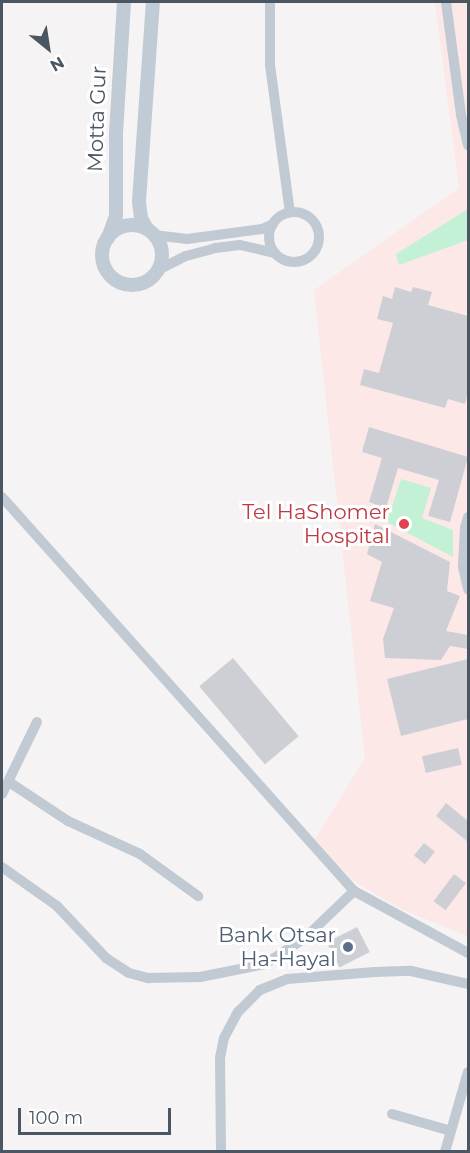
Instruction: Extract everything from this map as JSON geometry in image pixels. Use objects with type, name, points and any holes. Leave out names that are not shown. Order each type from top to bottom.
[{"type":"street","name":"Motta Gur","points":[[124,2],[116,132],[116,216],[102,250],[103,261],[109,274],[116,280],[136,285],[145,282],[158,270]]},
{"type":"street","points":[[153,2],[139,201],[141,218],[161,246],[162,255],[158,270]]},
{"type":"street","points":[[270,2],[270,65],[290,213]]},
{"type":"street","points":[[446,2],[461,115],[468,145]]},
{"type":"street","points":[[108,238],[113,232],[128,225],[166,238],[187,239],[262,229],[290,213],[300,214],[313,222],[318,231],[317,246],[311,255],[297,262],[240,245],[215,248],[186,256],[158,270]]},
{"type":"street","points":[[273,224],[269,238],[275,254]]},
{"type":"street","points":[[2,497],[354,891],[468,953]]},
{"type":"street","points":[[468,516],[465,528],[463,567],[468,589]]},
{"type":"street","points":[[2,794],[37,722]]},
{"type":"street","points":[[9,782],[68,821],[140,854],[198,896]]},
{"type":"street","points":[[2,867],[57,906],[105,958],[129,973],[148,978],[200,977],[265,964],[305,938],[354,891]]},
{"type":"street","points":[[221,1152],[220,1069],[224,1038],[238,1012],[260,990],[287,979],[375,972],[411,971],[468,984]]},
{"type":"street","points":[[445,1152],[468,1072]]},
{"type":"street","points":[[392,1114],[451,1131]]},
{"type":"shaded area","name":"Tel HaShomer Hospital","points":[[435,2],[468,2],[468,936],[401,909],[355,882],[315,839],[365,758],[314,290],[459,188]]},
{"type":"green space","points":[[468,209],[468,240],[399,265],[396,254]]},
{"type":"green space","points":[[401,479],[431,488],[422,518],[453,530],[453,557],[387,522]]},
{"type":"building","points":[[395,287],[411,292],[413,287],[432,292],[428,305],[468,316],[468,391],[465,404],[448,399],[445,408],[360,385],[364,369],[379,373],[393,323],[377,319],[383,296],[392,299]]},
{"type":"building","points":[[369,427],[468,457],[450,522],[428,516],[439,480],[398,468],[386,508],[369,502],[382,458],[362,452]]},
{"type":"building","points":[[375,524],[450,562],[447,591],[460,596],[446,631],[468,635],[468,649],[450,646],[441,660],[385,658],[383,639],[394,608],[370,601],[382,562],[367,554]]},
{"type":"building","points":[[233,658],[299,736],[265,764],[199,686]]},
{"type":"building","points":[[468,659],[468,719],[401,736],[387,679]]},
{"type":"building","points":[[458,748],[462,765],[426,773],[422,756]]},
{"type":"building","points":[[446,803],[468,821],[468,842],[436,816]]},
{"type":"building","points":[[424,843],[435,852],[425,864],[414,855]]},
{"type":"building","points":[[454,874],[466,883],[446,910],[434,901]]},
{"type":"building","name":"Bank Otsar Ha-Hayal","points":[[357,927],[370,952],[339,967],[327,942]]},
{"type":"place","name":"Tel HaShomer Hospital","points":[[404,524]]},
{"type":"place","name":"Bank Otsar Ha-Hayal","points":[[348,947]]}]
